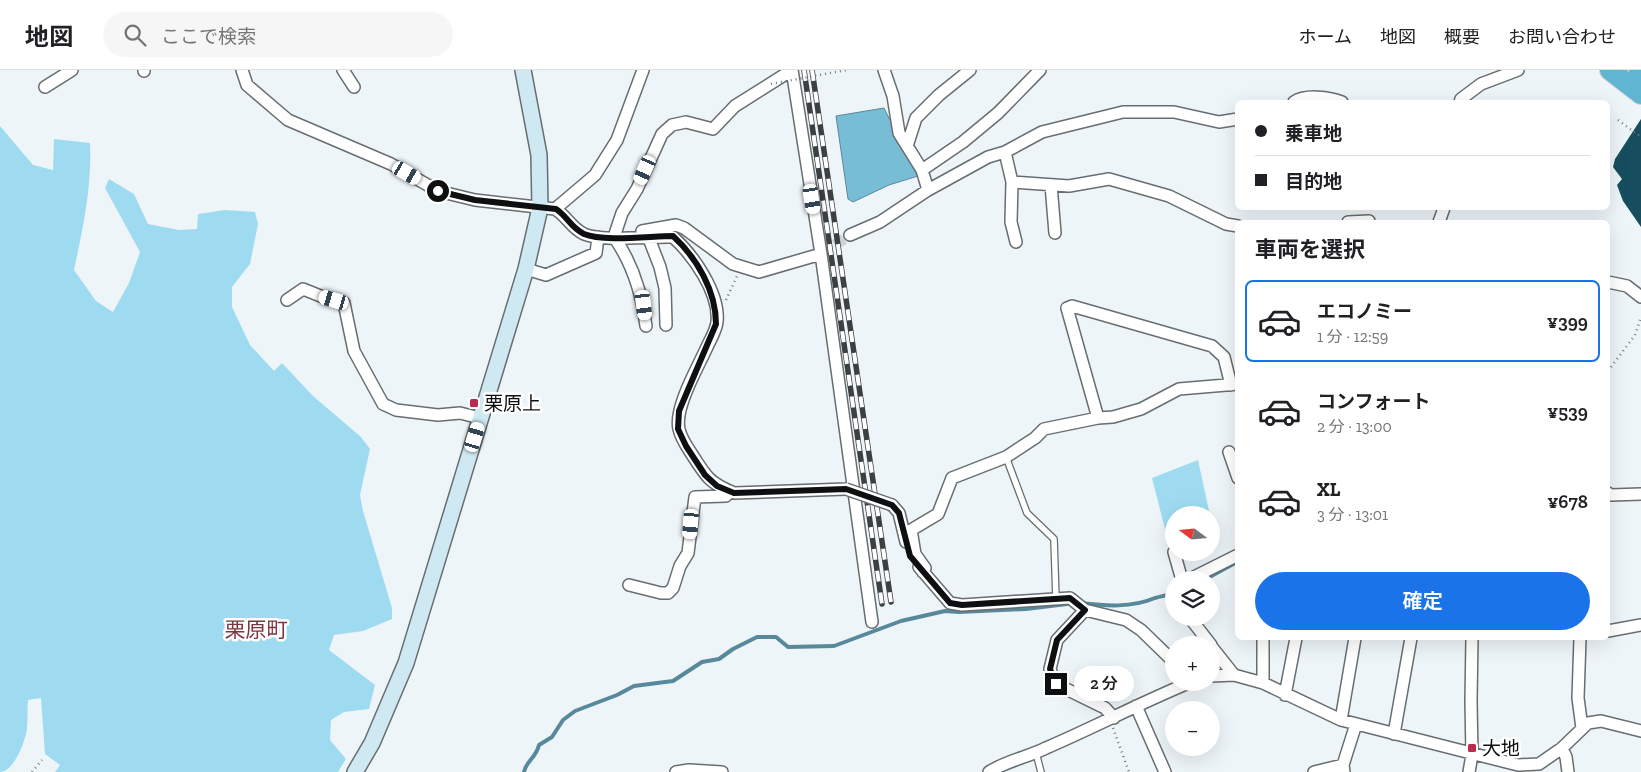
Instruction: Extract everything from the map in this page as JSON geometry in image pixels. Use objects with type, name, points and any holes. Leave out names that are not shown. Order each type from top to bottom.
[{"type":"highway","points":[[1610,70],[1641,94]]},
{"type":"street","points":[[45,87],[72,70]]},
{"type":"street","points":[[242,70],[247,85],[288,120],[391,164],[438,191],[475,200],[556,209],[563,213],[570,225],[585,234],[598,237],[673,236],[683,246],[702,272],[713,297],[716,314],[716,324],[679,411],[678,429],[686,446],[705,475],[717,486],[734,493],[846,489],[892,505],[899,513],[910,556],[950,603],[962,605],[1070,598],[1079,605],[1126,620],[1141,630],[1165,653]]},
{"type":"street","points":[[343,70],[354,87]]},
{"type":"street","points":[[355,772],[372,743],[406,663],[526,269],[540,208],[539,155],[523,70]]},
{"type":"street","points":[[556,209],[595,175],[618,140],[643,70]]},
{"type":"street","points":[[614,237],[622,213],[637,189],[662,134],[672,125],[686,122],[713,129],[734,106],[792,70],[821,254],[872,622]]},
{"type":"street","points":[[884,70],[893,96],[899,133],[922,170],[928,190]]},
{"type":"street","points":[[907,146],[916,118],[939,95],[970,70]]},
{"type":"street","points":[[1461,100],[1481,84],[1518,70]]},
{"type":"street","points":[[922,170],[963,142],[998,113],[1036,71]]},
{"type":"street","points":[[1298,100],[1315,98],[1328,100]]},
{"type":"street","points":[[850,236],[880,222],[928,190],[988,157],[1004,152],[1042,132],[1123,112],[1174,112],[1219,122],[1235,119]]},
{"type":"street","points":[[1004,152],[1012,182],[1010,222],[1016,242]]},
{"type":"street","points":[[1012,182],[1069,186],[1109,179],[1169,196],[1226,224],[1235,226]]},
{"type":"street","points":[[1051,185],[1055,233]]},
{"type":"street","points":[[666,326],[665,288],[660,267],[642,231],[676,225],[684,228],[713,251],[740,267],[759,272],[821,254]]},
{"type":"street","points":[[526,269],[546,275],[596,253],[598,237]]},
{"type":"street","points":[[614,237],[625,252],[639,288],[646,326]]},
{"type":"street","points":[[1610,282],[1627,286],[1641,297]]},
{"type":"street","points":[[287,300],[303,289],[344,304],[354,351],[383,404],[396,410],[438,415],[460,413],[480,418]]},
{"type":"street","points":[[923,572],[925,568],[915,554],[911,530],[938,514],[952,478],[1006,457],[1035,438],[1044,429],[1098,418],[1113,417],[1141,409],[1179,389],[1234,385],[1224,357],[1212,346],[1072,306],[1067,308],[1098,418]]},
{"type":"street","points":[[1229,452],[1235,469]]},
{"type":"street","points":[[629,585],[668,593],[673,588],[680,566],[688,553],[695,497],[726,496],[730,492]]},
{"type":"street","points":[[1610,494],[1641,494]]},
{"type":"street","points":[[1206,571],[1235,556]]},
{"type":"street","points":[[1079,605],[1057,640],[1050,669],[1056,684],[1105,708],[1112,719]]},
{"type":"street","points":[[1610,631],[1641,625]]},
{"type":"street","points":[[1196,626],[1204,636]]},
{"type":"street","points":[[1263,640],[1263,683]]},
{"type":"street","points":[[1285,695],[1296,640]]},
{"type":"street","points":[[1341,720],[1355,640]]},
{"type":"street","points":[[1394,734],[1411,640]]},
{"type":"street","points":[[1469,772],[1472,755],[1472,640]]},
{"type":"street","points":[[1580,640],[1578,698],[1582,728]]},
{"type":"street","points":[[1220,657],[1234,675]]},
{"type":"street","points":[[1220,676],[1234,675],[1263,683],[1341,720],[1472,755],[1518,765],[1539,764],[1562,748],[1588,722],[1602,722],[1641,731]]},
{"type":"street","points":[[989,772],[1036,753],[1170,691]]},
{"type":"street","points":[[1136,706],[1165,772]]},
{"type":"street","points":[[1314,772],[1343,768],[1356,724]]},
{"type":"street","points":[[1562,748],[1566,757],[1568,772]]},
{"type":"street","points":[[676,772],[690,770],[722,772]]},
{"type":"lane","points":[[1006,457],[1027,513],[1054,539],[1056,599]]},
{"type":"lane","points":[[1036,753],[1041,772]]},
{"type":"path","points":[[771,84],[847,70]]},
{"type":"path","points":[[1618,120],[1641,138]]},
{"type":"path","points":[[716,314],[724,303],[740,267]]},
{"type":"path","points":[[1610,368],[1635,335],[1641,318]]},
{"type":"path","points":[[1112,719],[1129,772]]},
{"type":"path","points":[[32,772],[42,760]]},
{"type":"shaded area","points":[[884,108],[918,176],[889,185],[853,202],[848,199],[836,116]]},
{"type":"shaded area","points":[[0,126],[33,165],[53,170],[54,139],[90,143],[90,176],[84,223],[74,270],[96,301],[113,312],[129,283],[140,252],[105,188],[109,179],[134,194],[148,224],[179,230],[197,229],[198,214],[225,210],[255,212],[258,224],[250,264],[232,287],[232,307],[250,345],[274,371],[282,363],[313,396],[361,437],[370,449],[360,495],[392,608],[392,619],[363,631],[334,635],[329,650],[375,685],[369,709],[344,712],[331,720],[330,740],[346,759],[338,772],[55,772],[60,765],[45,754],[41,698],[28,700],[27,728],[22,747],[10,767],[0,772]]},
{"type":"shaded area","points":[[1198,460],[1208,506],[1165,506],[1165,529],[1152,478]]},
{"type":"building","points":[[1641,119],[1641,227],[1623,201],[1617,185],[1622,179],[1613,167],[1615,159]]},
{"type":"waterway","points":[[1220,571],[1235,563]]},
{"type":"waterway","points":[[1081,603],[1128,605],[1165,595]]},
{"type":"waterway","points":[[524,772],[539,745],[552,737],[563,720],[575,711],[617,695],[634,686],[673,681],[702,662],[719,659],[733,649],[757,637],[776,637],[788,647],[834,646],[901,621],[945,611],[1026,609],[1067,604]]},
{"type":"tunnel","points":[[821,254],[850,235]]},
{"type":"railway","points":[[804,70],[882,604]]},
{"type":"railway","points":[[812,70],[891,602]]},
{"type":"place","name":"栗原上","points":[[474,403]]},
{"type":"place","name":"大地","points":[[1472,748]]},
{"type":"district","name":"栗原町","points":[[256,630]]},
{"type":"route","points":[[438,191],[475,200],[556,209],[563,213],[570,225],[585,234],[598,237],[673,236],[683,246],[702,272],[713,297],[716,314],[716,324],[679,411],[678,429],[686,446],[705,475],[717,486],[734,493],[846,489],[892,505],[899,513],[910,556],[950,603],[962,605],[1070,598],[1085,610],[1057,640],[1050,669],[1056,684]]}]
